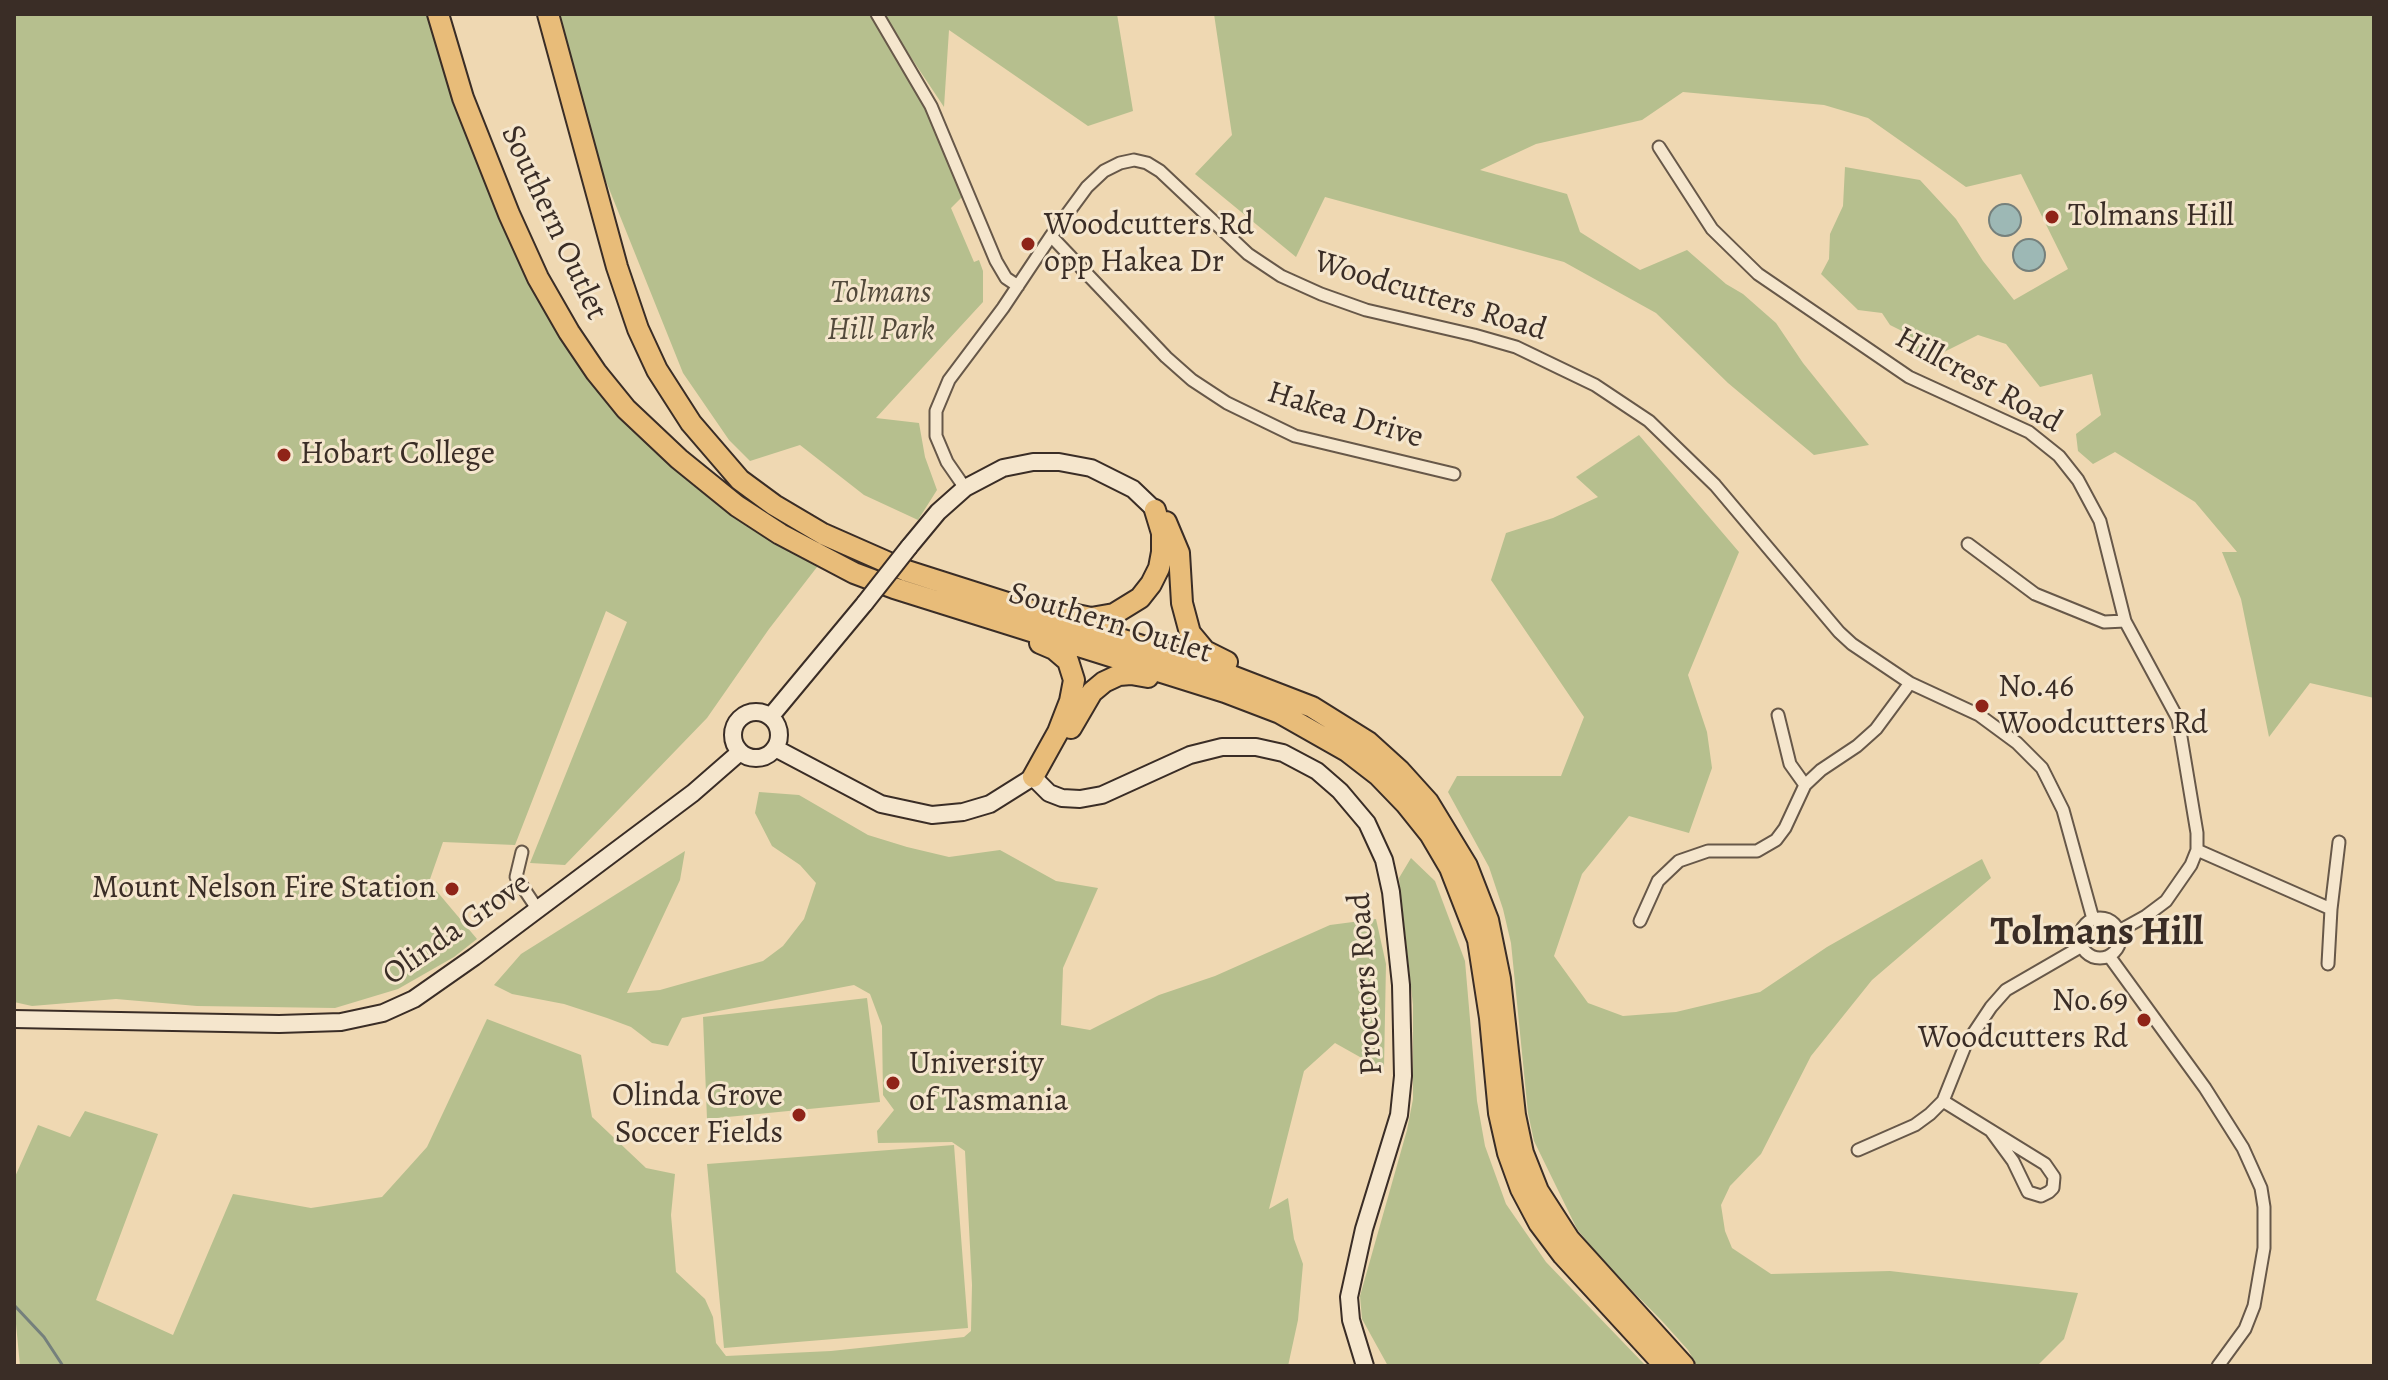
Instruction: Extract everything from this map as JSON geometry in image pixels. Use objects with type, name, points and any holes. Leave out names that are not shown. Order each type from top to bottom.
[{"type":"highway","name":"Southern Outlet","points":[[438,14],[463,98],[538,278],[596,372],[626,409],[679,459],[737,506],[824,558],[868,578],[1270,709],[1347,751],[1394,790],[1418,818],[1450,868],[1465,903],[1480,951],[1499,1113],[1508,1153],[1521,1189],[1539,1223],[1569,1262],[1665,1366]]},
{"type":"highway","name":"Southern Outlet","points":[[548,14],[607,231],[638,329],[668,389],[726,466],[774,505],[823,534],[907,571],[1211,668],[1312,707],[1359,736],[1400,771],[1428,802],[1457,848],[1478,893],[1493,942],[1502,990],[1515,1115],[1530,1172],[1547,1207],[1569,1239],[1684,1366]]},
{"type":"highway","points":[[607,231],[657,350],[697,415],[753,478],[781,500],[831,529],[922,568],[1091,618],[1114,614],[1128,607],[1151,584],[1162,552],[1162,533],[1155,510]]},
{"type":"highway","points":[[1155,510],[1166,523],[1179,553],[1185,620],[1197,644],[1213,657],[1266,678],[1312,707]]},
{"type":"highway","points":[[780,534],[818,561],[862,584],[1045,645],[1061,654],[1072,669],[1072,691],[1058,732],[1033,777]]},
{"type":"highway","points":[[1033,777],[1057,754],[1092,692],[1119,675],[1150,678],[1315,732]]},
{"type":"main road","points":[[771,716],[951,499],[984,476],[1017,465],[1049,461],[1074,463],[1119,481],[1144,498],[1155,510]]},
{"type":"main road","points":[[756,711],[771,716],[780,735],[775,748],[755,758],[740,752],[733,738],[736,723],[756,711]]},
{"type":"main road","name":"Proctors Road","points":[[1033,777],[1053,795],[1080,799],[1111,792],[1205,750],[1256,747],[1283,753],[1317,771],[1340,791],[1371,830],[1389,876],[1395,919],[1401,985],[1403,1076],[1394,1135],[1364,1229],[1351,1284],[1351,1320],[1365,1366]]},
{"type":"main road","points":[[775,748],[881,804],[921,814],[946,815],[978,809],[1003,799],[1033,777]]},
{"type":"main road","name":"Olinda Grove","points":[[14,1019],[93,1023],[279,1024],[369,1018],[398,1007],[422,993],[538,910],[693,793],[740,752]]},
{"type":"street","points":[[877,14],[931,106],[996,261],[1006,278],[1018,286]]},
{"type":"street","name":"Hillcrest Road","points":[[1659,147],[1712,229],[1758,274],[1909,377],[2029,432],[2059,456],[2078,480],[2100,521],[2125,621],[2178,719],[2197,833],[2197,850]]},
{"type":"street","name":"Woodcutters Road","points":[[965,488],[941,450],[936,436],[936,411],[949,380],[1087,187],[1104,171],[1120,163],[1140,161],[1160,171],[1248,254],[1302,286],[1366,310],[1516,347],[1567,370],[1620,401],[1671,440],[1723,493],[1839,632],[1910,683],[1979,715],[2017,743],[2042,768],[2063,810],[2093,919]]},
{"type":"street","name":"Hakea Drive","points":[[1051,236],[1166,357],[1192,380],[1227,403],[1295,436],[1454,474]]},
{"type":"street","points":[[1968,544],[2035,594],[2104,622],[2125,621]]},
{"type":"street","points":[[1640,921],[1658,881],[1679,861],[1699,853],[1751,852],[1770,845],[1785,828],[1805,785],[1876,729],[1910,683]]},
{"type":"street","points":[[1778,715],[1790,764],[1805,785]]},
{"type":"street","points":[[2328,964],[2339,842]]},
{"type":"street","points":[[2119,931],[2166,901],[2184,879],[2197,850],[2331,909]]},
{"type":"street","points":[[522,852],[516,877],[538,910]]},
{"type":"street","points":[[2106,918],[2119,931],[2120,943],[2109,956],[2091,955],[2082,946],[2083,927],[2093,919],[2106,918]]},
{"type":"street","points":[[1858,1150],[1915,1125],[1943,1101],[1965,1046],[2006,990],[2082,946]]},
{"type":"street","points":[[2109,956],[2205,1088],[2243,1148],[2261,1188],[2264,1245],[2254,1306],[2245,1329],[2218,1366]]},
{"type":"street","points":[[1943,1101],[2031,1154],[2050,1168],[2054,1183],[2049,1192],[2041,1196],[2028,1192],[2013,1161],[1991,1131]]},
{"type":"green space","name":"Hobart College","points":[[14,14],[438,14],[463,98],[569,332],[679,459],[824,558],[769,629],[707,718],[565,865],[530,863],[627,622],[606,611],[515,845],[443,842],[429,882],[477,939],[454,957],[398,989],[335,1008],[197,1006],[116,999],[32,1006],[14,1002]]},
{"type":"green space","name":"Tolmans Hill Park","points":[[548,14],[877,14],[931,106],[963,196],[951,208],[974,262],[979,260],[983,271],[983,302],[876,418],[919,423],[925,457],[937,490],[918,520],[864,495],[800,445],[750,461],[729,440],[683,373],[565,79]]},
{"type":"green space","points":[[882,14],[1117,14],[1133,111],[1088,126],[949,30],[944,107]]},
{"type":"green space","points":[[1214,14],[2374,14],[2374,698],[2310,683],[2269,737],[2241,599],[2222,552],[2237,552],[2195,502],[2115,452],[2093,464],[2078,451],[2076,434],[2101,415],[2092,374],[2040,387],[2006,344],[1978,335],[1932,358],[1909,349],[1906,333],[1890,325],[1882,313],[1858,310],[1821,274],[1829,259],[1830,234],[1843,206],[1845,167],[1920,180],[1956,219],[1983,261],[2014,300],[2068,269],[2021,174],[1966,187],[1868,118],[1824,105],[1683,92],[1642,120],[1536,144],[1480,170],[1567,194],[1580,232],[1640,270],[1687,250],[1726,284],[1743,294],[1776,323],[1803,363],[1869,445],[1814,455],[1728,383],[1656,313],[1564,262],[1325,197],[1296,257],[1195,174],[1232,135]]},
{"type":"green space","points":[[1639,435],[1739,552],[1688,675],[1707,732],[1712,768],[1689,833],[1629,816],[1582,874],[1554,956],[1588,1003],[1623,1016],[1676,1012],[1760,992],[1827,947],[1982,859],[1991,878],[1872,980],[1811,1056],[1761,1154],[1730,1186],[1721,1205],[1725,1231],[1732,1248],[1771,1274],[1890,1271],[2078,1293],[2064,1339],[2037,1366],[1697,1366],[1688,1350],[1603,1261],[1577,1229],[1534,1141],[1528,1113],[1511,943],[1503,909],[1489,867],[1448,792],[1457,776],[1561,776],[1584,717],[1491,580],[1506,533],[1553,518],[1598,497],[1576,477]]},
{"type":"green space","name":"University of Tasmania","points":[[759,792],[799,795],[868,835],[907,847],[949,857],[1000,850],[1056,881],[1098,888],[1063,968],[1061,1025],[1090,1030],[1159,995],[1215,976],[1330,925],[1376,919],[1386,964],[1384,1067],[1335,1043],[1304,1071],[1269,1209],[1288,1198],[1294,1239],[1303,1264],[1298,1320],[1288,1366],[20,1366],[14,1303],[14,1179],[38,1125],[70,1137],[85,1111],[158,1134],[96,1300],[173,1335],[233,1194],[311,1208],[382,1197],[427,1147],[487,1019],[581,1055],[592,1117],[646,1168],[675,1174],[671,1215],[676,1272],[705,1299],[713,1317],[716,1343],[726,1356],[831,1351],[964,1337],[971,1331],[972,1285],[965,1151],[952,1142],[878,1143],[877,1131],[894,1110],[883,1095],[882,1026],[870,994],[854,985],[682,1018],[668,1046],[652,1043],[631,1027],[607,1018],[564,1004],[512,994],[494,985],[521,954],[685,851],[680,880],[627,993],[660,990],[763,961],[783,946],[804,919],[816,883],[800,865],[772,846],[755,813]]},
{"type":"green space","points":[[1411,858],[1435,881],[1465,961],[1477,1101],[1485,1146],[1506,1204],[1546,1262],[1646,1366],[1388,1366],[1362,1319],[1360,1296],[1413,1099],[1413,1005],[1399,878]]},
{"type":"green space","points":[[867,998],[880,1102],[707,1119],[703,1017]]},
{"type":"green space","points":[[954,1145],[968,1328],[724,1348],[707,1164]]},
{"type":"water","points":[[2005,204],[2017,208],[2021,220],[2017,232],[2005,236],[1993,232],[1989,220],[1993,208]]},
{"type":"water","points":[[2029,239],[2040,244],[2045,255],[2040,266],[2029,271],[2018,266],[2013,255],[2018,244]]},
{"type":"waterway","points":[[14,1305],[44,1337],[63,1366]]},
{"type":"place","name":"Tolmans Hill","points":[[2052,217]]},
{"type":"place","name":"Woodcutters Rd opp Hakea Dr","points":[[1028,244]]},
{"type":"place","name":"Hobart College","points":[[284,455]]},
{"type":"place","name":"No.46 Woodcutters Rd","points":[[1982,706]]},
{"type":"place","name":"Mount Nelson Fire Station","points":[[452,889]]},
{"type":"place","name":"No.69 Woodcutters Rd","points":[[2144,1020]]},
{"type":"place","name":"University of Tasmania","points":[[893,1083]]},
{"type":"place","name":"Olinda Grove Soccer Fields","points":[[799,1115]]},
{"type":"district","name":"Tolmans Hill","points":[[2097,934]]}]
